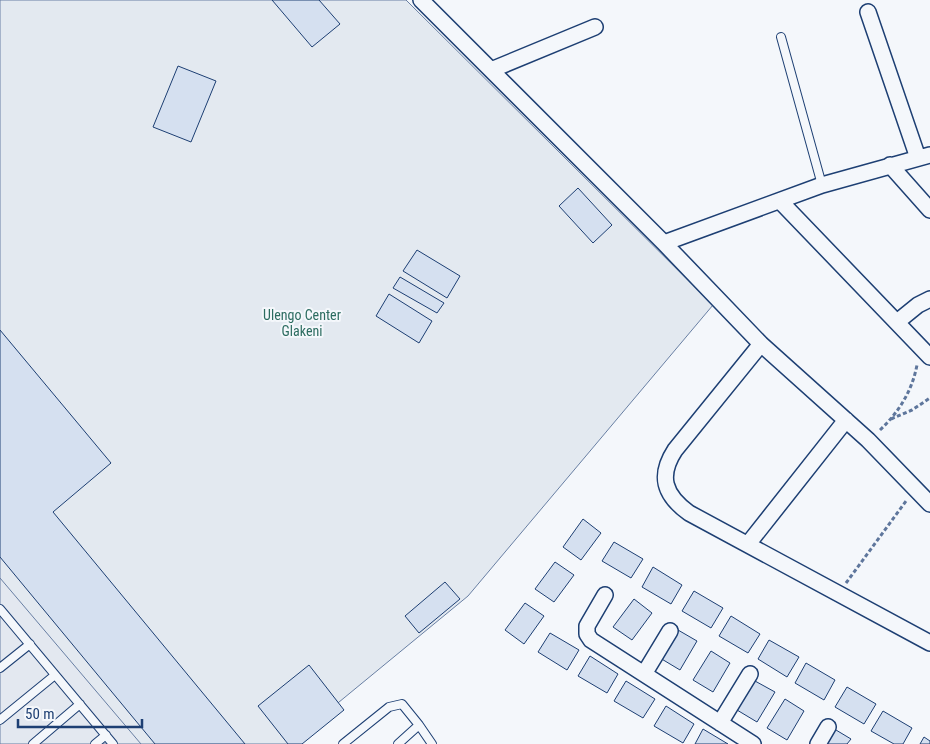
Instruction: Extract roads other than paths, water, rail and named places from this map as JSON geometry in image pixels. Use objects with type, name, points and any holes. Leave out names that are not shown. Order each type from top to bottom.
[{"type":"street","points":[[421,0],[664,243],[761,344],[868,440],[930,504]]},
{"type":"street","points":[[664,243],[822,185],[924,157],[868,12]]},
{"type":"street","points":[[491,70],[596,27]]},
{"type":"street","points":[[890,166],[930,210]]},
{"type":"street","points":[[780,201],[925,351]]},
{"type":"street","points":[[897,322],[918,305],[930,300]]},
{"type":"street","points":[[761,344],[675,450],[666,468],[666,485],[669,493],[681,507],[930,643]]},
{"type":"street","points":[[748,544],[846,420]]},
{"type":"street","points":[[605,596],[587,626],[587,634],[591,640],[753,744]]},
{"type":"street","points":[[644,674],[670,631]]},
{"type":"street","points":[[720,723],[750,674]]},
{"type":"street","points":[[818,744],[828,727]]},
{"type":"lane","points":[[781,37],[822,185]]},
{"type":"lane","points":[[2,614],[30,644],[113,744]]},
{"type":"lane","points":[[0,668],[30,644]]},
{"type":"lane","points":[[0,720],[55,675]]},
{"type":"lane","points":[[34,744],[80,704]]},
{"type":"lane","points":[[343,744],[389,708],[402,704],[432,744]]},
{"type":"lane","points":[[398,744],[419,725]]},
{"type":"lane","points":[[95,744],[106,736]]},
{"type":"park label","name":"Ulengo Center Glakeni","points":[[302,324]]}]
